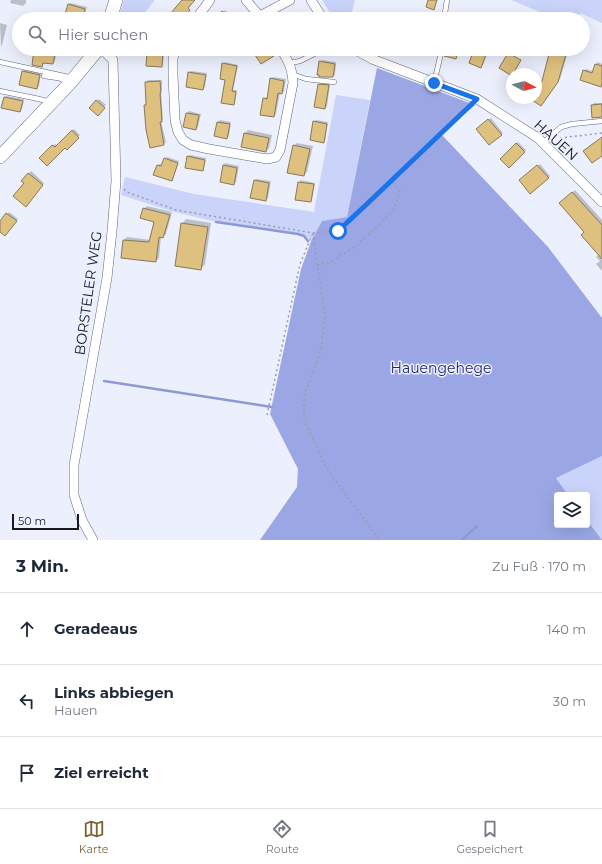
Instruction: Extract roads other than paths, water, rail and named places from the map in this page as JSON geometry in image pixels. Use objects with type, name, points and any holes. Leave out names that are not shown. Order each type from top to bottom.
[{"type":"main road","points":[[112,12],[116,0]]},
{"type":"main road","points":[[0,157],[52,103],[92,56]]},
{"type":"street","points":[[201,12],[210,0]]},
{"type":"street","points":[[246,0],[256,12]]},
{"type":"street","points":[[271,12],[290,0]]},
{"type":"street","points":[[311,0],[319,12]]},
{"type":"street","name":"BORSTELER WEG","points":[[93,540],[82,520],[74,495],[74,465],[107,278],[112,231],[116,181],[113,60],[109,56]]},
{"type":"street","points":[[174,56],[175,120],[178,132],[184,140],[190,145],[267,159],[276,157],[280,150],[292,83],[290,64],[285,56]]},
{"type":"street","name":"HAUEN","points":[[367,56],[477,99],[538,138],[602,202]]},
{"type":"lane","points":[[445,12],[447,0]]},
{"type":"lane","points":[[290,64],[310,56]]},
{"type":"lane","points":[[434,83],[440,56]]},
{"type":"lane","points":[[0,62],[72,80]]},
{"type":"lane","points":[[292,74],[306,79],[334,82]]},
{"type":"lane","points":[[44,76],[72,80]]},
{"type":"lane","points":[[0,91],[52,103]]},
{"type":"lane","points":[[543,143],[561,127],[572,124],[602,121]]},
{"type":"waterway","points":[[216,222],[298,234],[304,236],[308,241]]},
{"type":"waterway","points":[[104,381],[272,407]]},
{"type":"waterway","points":[[462,540],[477,526]]},
{"type":"park label","name":"Hauengehege","points":[[441,368]]}]
